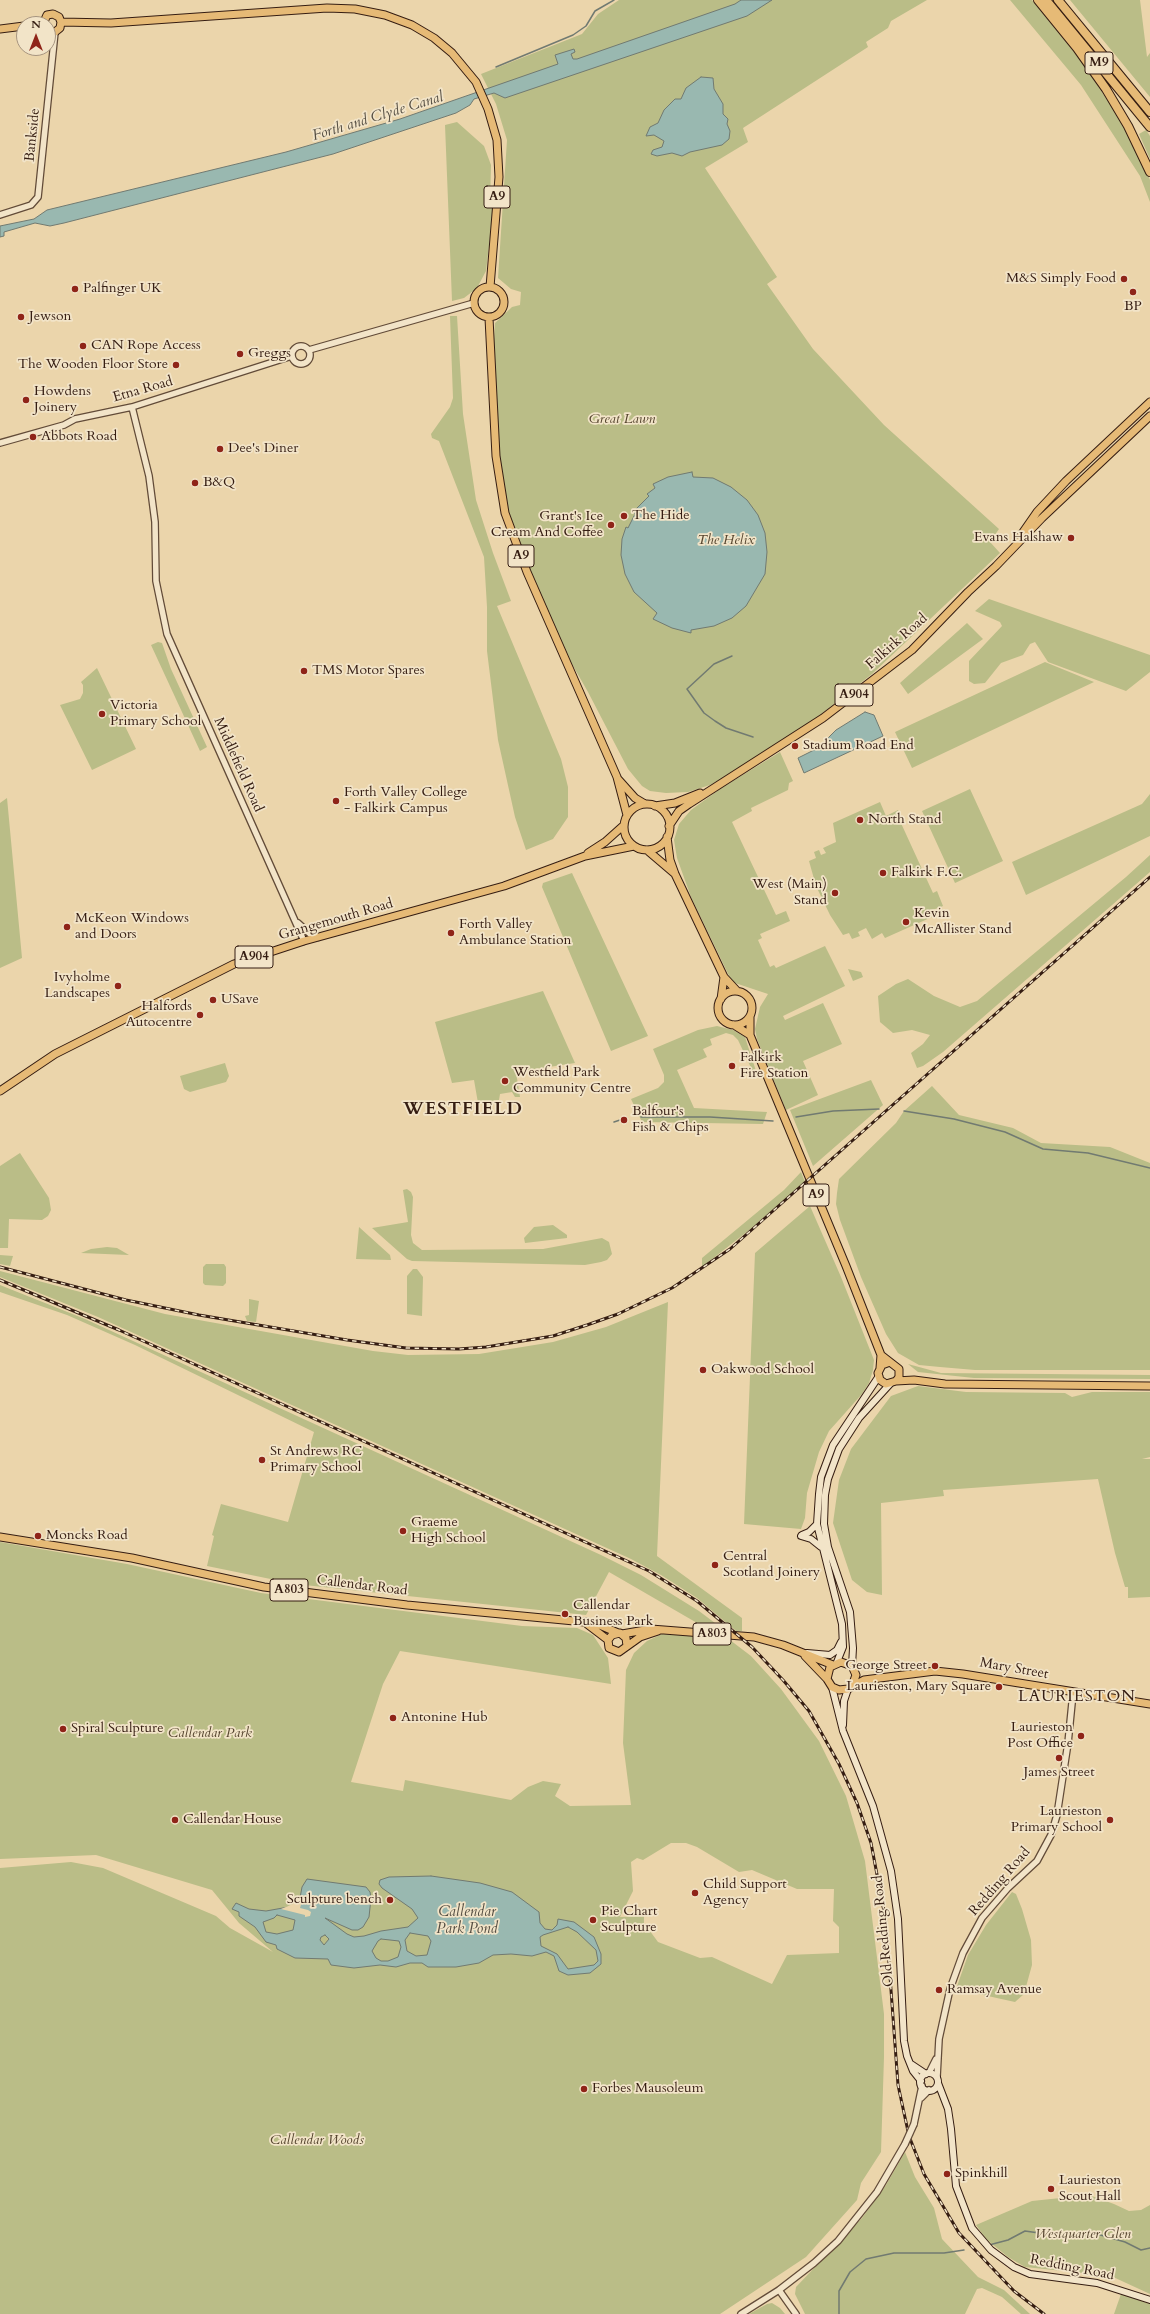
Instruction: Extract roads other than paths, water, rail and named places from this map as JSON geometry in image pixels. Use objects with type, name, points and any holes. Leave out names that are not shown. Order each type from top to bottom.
[{"type":"highway","points":[[1038,0],[1077,48],[1106,89],[1128,126],[1150,172]]},
{"type":"highway","name":"M9","points":[[1046,0],[1150,127]]},
{"type":"highway","name":"M9","points":[[1058,0],[1150,112]]},
{"type":"main road","name":"A9","points":[[61,22],[111,24],[327,8],[355,9],[385,15],[412,25],[434,38],[452,54],[476,82],[488,109],[498,140],[499,177],[490,287]]},
{"type":"main road","points":[[47,16],[50,14],[56,15],[61,22],[60,28],[56,30]]},
{"type":"main road","points":[[0,29],[16,27]]},
{"type":"main road","points":[[490,287],[501,292],[505,301],[499,314],[489,318],[480,315],[474,303],[480,290],[490,287]]},
{"type":"main road","name":"A9","points":[[489,318],[496,456],[505,513],[527,572],[617,778],[627,815]]},
{"type":"main road","name":"Falkirk Road","points":[[1008,554],[1037,512],[1092,455],[1150,402]]},
{"type":"main road","name":"Falkirk Road","points":[[669,826],[679,812],[712,789],[823,718],[912,650],[1042,518],[1150,416]]},
{"type":"main road","name":"A9","points":[[617,778],[634,798],[645,804]]},
{"type":"main road","name":"Falkirk Road","points":[[655,806],[675,803],[712,789]]},
{"type":"main road","points":[[675,874],[647,850],[634,846],[628,840],[624,825],[627,815],[631,810],[645,804],[655,806],[665,813],[669,826],[667,837],[670,860],[675,874],[724,977],[738,991],[750,999],[752,1007],[750,1016],[744,1023],[734,1025],[728,1024],[720,1016],[718,1006],[721,999],[724,977]]},
{"type":"main road","name":"Grangemouth Road","points":[[585,856],[605,842],[624,825]]},
{"type":"main road","points":[[647,850],[659,846],[667,837]]},
{"type":"main road","name":"Grangemouth Road","points":[[0,1091],[55,1054],[234,964],[318,937],[504,886],[585,856],[634,846]]},
{"type":"main road","points":[[721,999],[728,993],[738,991]]},
{"type":"main road","name":"A9","points":[[750,1016],[750,1035],[846,1266],[881,1355],[880,1368]]},
{"type":"main road","points":[[734,1025],[750,1035]]},
{"type":"main road","points":[[881,1355],[897,1366],[900,1373],[914,1380]]},
{"type":"main road","points":[[827,1679],[828,1671],[841,1656],[842,1624],[821,1547],[817,1524],[819,1494],[827,1460],[837,1439],[879,1376],[880,1368],[886,1363],[890,1362]]},
{"type":"main road","points":[[850,1688],[856,1680],[853,1668],[850,1612],[828,1547],[824,1524],[825,1495],[828,1479],[839,1449],[859,1418],[900,1373]]},
{"type":"main road","points":[[879,1376],[883,1382],[914,1380],[945,1384],[1150,1386]]},
{"type":"main road","points":[[817,1524],[810,1532],[801,1536],[811,1539],[821,1547]]},
{"type":"main road","name":"Callendar Road","points":[[0,1537],[132,1558],[264,1587],[407,1605],[582,1621],[602,1625],[620,1633]]},
{"type":"main road","name":"Callendar Road","points":[[582,1621],[598,1630],[608,1640]]},
{"type":"main road","name":"A803","points":[[664,1630],[640,1637],[621,1652],[616,1652],[609,1648],[608,1640],[612,1635],[639,1629],[664,1630],[754,1637],[834,1664],[845,1662],[853,1668]]},
{"type":"main road","points":[[620,1633],[626,1638],[627,1646]]},
{"type":"main road","points":[[794,1650],[830,1655],[842,1645]]},
{"type":"main road","name":"A803","points":[[802,1653],[827,1679],[832,1687],[839,1690],[850,1688]]},
{"type":"main road","name":"Mary Street","points":[[853,1668],[859,1674],[873,1678]]},
{"type":"main road","name":"Mary Street","points":[[850,1688],[873,1678],[917,1672],[941,1672],[1150,1704]]},
{"type":"main road","name":"Old Redding Road","points":[[832,1687],[843,1731],[873,1806],[890,1871],[898,1919],[904,2041],[910,2063],[921,2084]]},
{"type":"main road","name":"Old Redding Road","points":[[843,1731],[844,1706],[850,1688]]},
{"type":"main road","points":[[910,2063],[937,2080],[931,2090]]},
{"type":"main road","points":[[921,2084],[927,2074]]},
{"type":"main road","name":"Redding Road","points":[[937,2080],[942,2098],[948,2109],[952,2129],[954,2170],[958,2192],[972,2228],[991,2250],[1014,2267],[1030,2274],[1097,2283],[1150,2300]]},
{"type":"main road","name":"Redding Road","points":[[921,2084],[942,2098]]},
{"type":"street","name":"Bankside","points":[[0,215],[31,205],[38,197],[49,56]]},
{"type":"street","points":[[309,350],[474,303]]},
{"type":"street","points":[[298,346],[304,346],[309,350],[310,356],[304,364],[295,362],[292,356],[293,350],[298,346]]},
{"type":"street","name":"Etna Road","points":[[0,443],[64,425],[75,419],[132,407],[292,356]]},
{"type":"street","name":"Middlefield Road","points":[[132,407],[149,476],[155,522],[156,580],[167,634],[304,942]]},
{"type":"street","points":[[294,918],[310,934],[318,937]]},
{"type":"street","name":"Redding Road","points":[[937,2080],[938,2057],[950,1989],[963,1953],[982,1918],[1008,1888],[1037,1861],[1051,1835],[1057,1816],[1068,1743],[1073,1693]]},
{"type":"street","name":"Redding Road","points":[[927,2074],[938,2057]]},
{"type":"street","points":[[741,2314],[779,2290],[814,2264],[842,2236],[877,2192],[905,2144],[914,2124],[921,2098],[921,2084]]},
{"type":"street","points":[[921,2098],[931,2090]]},
{"type":"street","points":[[779,2290],[796,2314]]},
{"type":"water","points":[[741,0],[772,0],[747,16],[505,98],[494,93],[474,99],[470,105],[456,113],[333,154],[64,223],[50,226],[35,223],[4,232],[4,236],[0,237],[0,226],[34,219],[47,210],[286,152],[400,119],[558,64],[555,55],[574,49],[575,52],[571,54],[573,59],[577,59],[735,4]]},
{"type":"water","points":[[701,77],[713,78],[714,89],[723,104],[723,114],[728,119],[727,124],[730,131],[729,139],[722,145],[690,152],[682,156],[672,153],[657,156],[651,154],[653,150],[662,147],[664,141],[654,135],[646,136],[650,127],[658,123],[664,110],[675,99],[681,99],[686,88]]},
{"type":"water","points":[[692,472],[693,477],[713,478],[731,487],[747,500],[758,515],[765,533],[767,552],[765,574],[746,606],[732,618],[714,626],[691,630],[691,633],[672,628],[653,619],[657,613],[634,592],[625,574],[621,555],[622,539],[626,527],[628,528],[635,514],[633,512],[649,496],[647,494],[655,488],[653,484],[668,477]]},
{"type":"water","points":[[865,712],[874,715],[883,736],[804,773],[798,758],[818,748],[836,730]]},
{"type":"water","name":"Callendar Park Pond","points":[[431,1876],[480,1883],[512,1892],[539,1912],[540,1923],[545,1929],[552,1930],[557,1925],[558,1919],[574,1922],[594,1937],[601,1954],[601,1964],[590,1973],[568,1975],[559,1971],[554,1956],[546,1952],[532,1956],[511,1954],[493,1955],[479,1963],[456,1967],[428,1967],[422,1963],[410,1963],[396,1967],[380,1965],[354,1968],[331,1965],[328,1959],[295,1958],[277,1949],[276,1945],[266,1942],[255,1927],[239,1916],[239,1912],[232,1909],[236,1903],[249,1909],[266,1911],[294,1906],[300,1898],[302,1887],[307,1879],[366,1887],[370,1892],[371,1898],[369,1917],[363,1927],[358,1930],[352,1930],[325,1918],[347,1934],[354,1937],[364,1936],[381,1931],[408,1927],[418,1918],[412,1909],[382,1888],[379,1884],[380,1880],[389,1877]],"holes":[[[277,1915],[295,1920],[293,1930],[277,1934],[266,1932],[263,1922],[274,1918]],[[568,1927],[577,1932],[596,1950],[598,1961],[594,1965],[568,1969],[557,1954],[541,1946],[540,1937]],[[410,1933],[428,1936],[431,1941],[427,1955],[416,1956],[407,1951],[405,1940]],[[325,1935],[329,1939],[324,1945],[320,1940],[321,1937]],[[381,1939],[399,1941],[401,1947],[398,1957],[388,1961],[381,1961],[376,1958],[372,1951]]]},
{"type":"waterway","points":[[496,67],[573,35],[586,26],[595,11],[614,0]]},
{"type":"waterway","points":[[732,656],[714,664],[687,689],[704,713],[726,728],[753,737]]},
{"type":"waterway","points":[[796,1117],[833,1111],[879,1109]]},
{"type":"waterway","points":[[904,1111],[954,1119],[1005,1132],[1043,1149],[1088,1153],[1150,1168]]},
{"type":"waterway","points":[[641,1117],[710,1117],[773,1121]]},
{"type":"waterway","points":[[614,1122],[620,1120]]},
{"type":"waterway","points":[[989,2245],[1008,2240],[1025,2231],[1060,2236],[1097,2234],[1125,2242],[1141,2250],[1150,2248]]},
{"type":"waterway","points":[[839,2314],[839,2291],[850,2272],[866,2259],[894,2253],[944,2253],[964,2250]]},
{"type":"railway","points":[[0,1267],[126,1300],[199,1315],[347,1340],[406,1348],[459,1349],[486,1347],[553,1336],[587,1325],[618,1314],[672,1288],[730,1249],[1150,877]]},
{"type":"railway","points":[[0,1280],[119,1330],[649,1571],[697,1601],[752,1647],[783,1680],[809,1711],[839,1764],[857,1803],[871,1843],[886,1922],[898,2085],[909,2136],[924,2174],[959,2233],[1014,2291],[1044,2314]]},
{"type":"place","name":"M&S Simply Food","points":[[1124,279]]},
{"type":"place","name":"Palfinger UK","points":[[75,289]]},
{"type":"place","name":"BP","points":[[1133,292]]},
{"type":"place","name":"Jewson","points":[[21,317]]},
{"type":"place","name":"CAN Rope Access","points":[[83,346]]},
{"type":"place","name":"Greggs","points":[[240,354]]},
{"type":"place","name":"The Wooden Floor Store","points":[[176,365]]},
{"type":"place","name":"Howdens Joinery","points":[[26,400]]},
{"type":"place","name":"Abbots Road","points":[[33,437]]},
{"type":"place","name":"Dee's Diner","points":[[220,449]]},
{"type":"place","name":"B&Q","points":[[195,483]]},
{"type":"place","name":"The Hide","points":[[624,516]]},
{"type":"place","name":"Grant's Ice Cream And Coffee","points":[[611,525]]},
{"type":"place","name":"Evans Halshaw","points":[[1071,538]]},
{"type":"place","name":"TMS Motor Spares","points":[[304,671]]},
{"type":"place","name":"Victoria Primary School","points":[[102,714]]},
{"type":"place","name":"Stadium Road End","points":[[795,746]]},
{"type":"place","name":"Forth Valley College - Falkirk Campus","points":[[336,801]]},
{"type":"place","name":"North Stand","points":[[860,820]]},
{"type":"place","name":"Falkirk F.C.","points":[[883,873]]},
{"type":"place","name":"West (Main) Stand","points":[[835,893]]},
{"type":"place","name":"Kevin McAllister Stand","points":[[906,922]]},
{"type":"place","name":"McKeon Windows and Doors","points":[[67,927]]},
{"type":"place","name":"Forth Valley Ambulance Station","points":[[451,933]]},
{"type":"place","name":"Ivyholme Landscapes","points":[[118,986]]},
{"type":"place","name":"USave","points":[[213,1000]]},
{"type":"place","name":"Halfords Autocentre","points":[[200,1015]]},
{"type":"place","name":"Falkirk Fire Station","points":[[732,1066]]},
{"type":"place","name":"Westfield Park Community Centre","points":[[505,1081]]},
{"type":"place","name":"Balfour's Fish & Chips","points":[[624,1120]]},
{"type":"place","name":"Oakwood School","points":[[703,1370]]},
{"type":"place","name":"St Andrews RC Primary School","points":[[262,1460]]},
{"type":"place","name":"Graeme High School","points":[[403,1531]]},
{"type":"place","name":"Moncks Road","points":[[38,1536]]},
{"type":"place","name":"Central Scotland Joinery","points":[[715,1565]]},
{"type":"place","name":"Callendar Business Park","points":[[565,1614]]},
{"type":"place","name":"George Street","points":[[935,1666]]},
{"type":"place","name":"Laurieston, Mary Square","points":[[999,1687]]},
{"type":"place","name":"Antonine Hub","points":[[393,1718]]},
{"type":"place","name":"Spiral Sculpture","points":[[63,1729]]},
{"type":"place","name":"Laurieston Post Office","points":[[1081,1736]]},
{"type":"place","name":"James Street","points":[[1059,1758]]},
{"type":"place","name":"Callendar House","points":[[175,1820]]},
{"type":"place","name":"Laurieston Primary School","points":[[1110,1820]]},
{"type":"place","name":"Child Support Agency","points":[[695,1893]]},
{"type":"place","name":"Sculpture bench","points":[[390,1900]]},
{"type":"place","name":"Pie Chart Sculpture","points":[[593,1920]]},
{"type":"place","name":"Ramsay Avenue","points":[[939,1990]]},
{"type":"place","name":"Forbes Mausoleum","points":[[584,2089]]},
{"type":"place","name":"Spinkhill","points":[[947,2174]]},
{"type":"place","name":"Laurieston Scout Hall","points":[[1051,2189]]},
{"type":"district","name":"WESTFIELD","points":[[463,1110]]},
{"type":"district","name":"LAURIESTON","points":[[1077,1697]]},
{"type":"water label","name":"Forth and Clyde Canal","points":[[378,117]]},
{"type":"park label","name":"Great Lawn","points":[[622,420]]},
{"type":"park label","name":"The Helix","points":[[726,541]]},
{"type":"park label","name":"Callendar Park","points":[[210,1734]]},
{"type":"park label","name":"Callendar Woods","points":[[317,2141]]},
{"type":"park label","name":"Westquarter Glen","points":[[1083,2235]]}]
